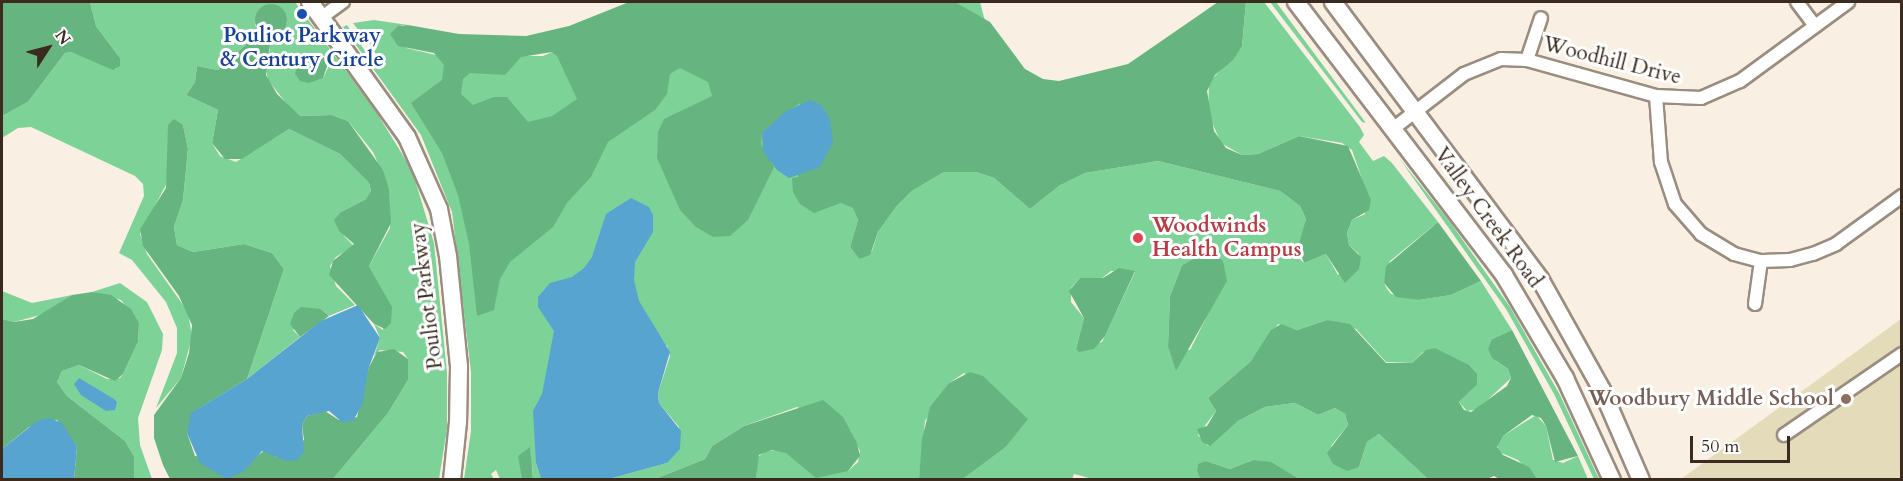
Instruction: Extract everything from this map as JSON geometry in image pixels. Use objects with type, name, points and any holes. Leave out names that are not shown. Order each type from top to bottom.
[{"type":"main road","name":"Pouliot Parkway","points":[[310,2],[407,137],[439,209],[448,255],[459,368],[458,422],[452,480]]},
{"type":"main road","name":"Valley Creek Road","points":[[1296,2],[1469,225],[1528,313],[1565,378],[1612,480]]},
{"type":"main road","name":"Valley Creek Road","points":[[1333,2],[1416,110],[1540,279],[1602,390],[1641,480]]},
{"type":"street","points":[[322,17],[344,2]]},
{"type":"street","points":[[1797,2],[1815,26]]},
{"type":"street","name":"Woodhill Drive","points":[[1394,128],[1479,65],[1501,59],[1527,60],[1656,96],[1679,100],[1720,93],[1848,2]]},
{"type":"street","points":[[1527,60],[1541,18]]},
{"type":"street","points":[[1656,96],[1661,162],[1675,204],[1687,221],[1716,245],[1761,261],[1790,260],[1836,244],[1902,196]]},
{"type":"street","points":[[1755,304],[1761,261]]},
{"type":"street","points":[[1784,435],[1902,354]]},
{"type":"shaded area","name":"Woodbury Middle School","points":[[1901,319],[1901,479],[1681,479]]},
{"type":"green space","points":[[2,2],[90,2],[96,26],[120,58],[120,66],[113,70],[71,52],[65,53],[28,102],[2,116]]},
{"type":"green space","points":[[90,2],[295,2],[375,110],[412,170],[434,243],[447,373],[447,429],[439,479],[333,479],[388,413],[408,380],[408,359],[403,352],[380,350],[374,356],[380,338],[374,324],[383,330],[385,295],[369,266],[390,228],[389,189],[373,152],[348,121],[332,115],[299,116],[293,112],[268,80],[265,65],[270,49],[250,41],[218,70],[197,66],[195,82],[186,95],[218,110],[212,143],[220,156],[236,162],[289,129],[340,154],[369,183],[371,192],[366,199],[341,212],[344,236],[354,246],[336,257],[330,266],[336,286],[355,305],[329,316],[321,309],[293,330],[300,337],[247,379],[284,269],[272,253],[244,244],[193,252],[177,245],[174,227],[183,200],[188,149],[183,125],[168,125],[168,181],[140,234],[147,254],[188,312],[192,337],[181,378],[156,408],[177,353],[177,328],[166,302],[132,260],[119,253],[144,196],[143,184],[135,176],[31,127],[18,128],[2,138],[2,116],[28,102],[65,53],[71,52],[116,69],[120,58],[96,26]],"holes":[[[257,14],[286,14],[287,24],[255,26]],[[319,54],[326,57],[329,66],[323,78],[296,76],[297,66]]]},
{"type":"green space","points":[[629,2],[955,2],[990,22],[1025,69],[1043,79],[1059,81],[1128,64],[1218,2],[1246,2],[1242,46],[1233,60],[1215,75],[1207,91],[1214,131],[1226,148],[1242,155],[1258,154],[1299,136],[1348,146],[1371,200],[1369,210],[1352,220],[1347,233],[1349,245],[1361,257],[1359,269],[1345,283],[1326,254],[1304,263],[1298,247],[1306,219],[1300,206],[1280,191],[1158,161],[1085,173],[1059,186],[1030,209],[994,178],[976,172],[944,172],[912,191],[896,207],[878,232],[870,255],[859,259],[850,247],[858,220],[853,208],[841,203],[814,213],[800,204],[793,192],[792,178],[798,177],[800,103],[762,133],[761,144],[774,167],[748,220],[730,236],[713,237],[696,227],[680,210],[657,158],[658,132],[664,119],[712,96],[708,82],[680,68],[670,74],[667,94],[655,110],[608,142],[591,177],[567,203],[553,227],[510,262],[500,279],[494,310],[477,316],[469,244],[458,195],[442,153],[411,103],[442,80],[444,65],[434,53],[398,46],[390,34],[398,26],[408,25],[459,34],[526,36],[569,26]],"holes":[[[552,52],[557,56],[577,99],[552,116],[528,122],[507,97],[494,97],[473,105],[461,94],[463,79],[470,73],[505,75],[521,57]]]},
{"type":"green space","points":[[663,2],[980,2],[1005,98],[854,209],[858,220],[850,247],[859,259],[872,251],[878,232],[896,207],[912,191],[944,172],[976,172],[994,178],[1030,209],[1059,186],[1085,173],[1158,161],[1280,191],[1300,206],[1306,219],[1299,258],[1304,263],[1326,254],[1338,275],[1359,254],[1349,245],[1347,233],[1352,220],[1365,214],[1361,176],[1352,150],[1342,143],[1299,136],[1258,154],[1242,155],[1221,143],[1208,113],[1209,83],[1242,46],[1246,2],[1264,2],[1360,127],[1364,135],[1359,142],[1373,161],[1384,156],[1392,163],[1438,222],[1390,261],[1384,283],[1387,289],[1391,294],[1419,300],[1451,295],[1481,281],[1512,330],[1492,339],[1496,361],[1508,369],[1511,378],[1478,409],[1467,411],[1459,402],[1477,385],[1423,352],[1412,363],[1386,362],[1356,329],[1327,320],[1297,330],[1278,324],[1251,361],[1208,398],[1216,411],[1198,435],[1208,446],[1238,421],[1265,407],[1295,403],[1318,415],[1335,408],[1345,414],[1348,425],[1331,446],[1359,467],[1367,442],[1379,434],[1428,479],[1299,479],[1253,460],[1230,469],[1206,461],[1197,467],[1200,479],[1093,479],[1074,474],[1072,479],[963,479],[1006,447],[1027,419],[964,373],[949,383],[925,421],[919,479],[756,479],[758,457],[766,451],[780,450],[848,471],[858,462],[860,451],[850,430],[797,407],[744,426],[712,446],[705,459],[655,479],[609,479],[667,463],[679,427],[659,403],[658,393],[670,356],[667,345],[537,440],[536,463],[541,479],[533,479],[532,465],[522,479],[500,479],[496,470],[491,474],[494,479],[464,479],[471,431],[471,372],[452,212],[421,135],[343,27],[347,25],[368,55],[376,54],[353,23],[374,20],[408,25],[401,25],[406,48],[436,55],[543,56]],"holes":[[[1204,253],[1218,256],[1209,312],[1190,350],[1168,346],[1170,296],[1182,265]],[[1111,271],[1135,272],[1102,342],[1076,349],[1084,318],[1071,302],[1071,288],[1080,278],[1101,279]]]},
{"type":"green space","points":[[1270,2],[1276,2],[1366,123],[1362,122]]},
{"type":"green space","points":[[271,4],[282,9],[287,20],[282,31],[271,36],[260,31],[255,20],[260,9]]},
{"type":"green space","points":[[262,37],[270,42],[266,75],[277,94],[300,116],[332,115],[348,121],[383,170],[389,189],[391,223],[369,266],[392,307],[391,323],[385,329],[374,324],[329,275],[333,261],[354,244],[339,231],[334,220],[341,212],[366,199],[371,191],[369,183],[340,154],[289,129],[242,159],[225,159],[212,143],[218,110],[186,95],[195,82],[197,66],[218,70],[250,41]]},
{"type":"green space","points":[[319,54],[329,61],[323,78],[309,83],[300,81],[295,74],[297,66]]},
{"type":"green space","points":[[174,119],[183,125],[188,149],[183,200],[174,227],[177,245],[193,252],[244,244],[272,253],[284,269],[247,379],[198,409],[187,433],[195,456],[249,462],[265,450],[277,457],[304,440],[302,425],[307,416],[325,411],[339,420],[357,417],[369,367],[377,352],[394,349],[408,359],[408,380],[388,413],[333,479],[170,479],[163,465],[154,438],[154,415],[181,378],[189,353],[192,325],[179,296],[143,246],[140,229],[166,188],[168,125]]},
{"type":"green space","points":[[1399,158],[1450,222],[1510,307],[1560,395],[1599,479],[1594,479],[1554,394],[1506,309]]},
{"type":"green space","points":[[1438,222],[1481,281],[1451,295],[1419,300],[1396,297],[1384,283],[1386,266]]},
{"type":"green space","points":[[1204,253],[1213,253],[1223,261],[1227,281],[1176,371],[1168,346],[1170,296],[1182,265]]},
{"type":"green space","points":[[1119,268],[1135,271],[1105,336],[1094,349],[1079,352],[1076,349],[1084,318],[1069,291],[1080,278],[1103,278]]},
{"type":"green space","points":[[120,283],[147,302],[163,334],[162,350],[138,418],[140,445],[152,479],[134,479],[134,456],[125,441],[67,396],[57,382],[62,371],[79,365],[107,379],[120,378],[123,374],[138,342],[139,323],[121,300],[92,292]]},
{"type":"green space","points":[[2,291],[32,303],[72,295],[44,314],[14,322],[2,319]]},
{"type":"green space","points":[[92,292],[111,295],[131,309],[139,323],[138,342],[123,374],[115,381],[79,365],[62,371],[57,382],[67,396],[125,441],[134,456],[134,479],[74,479],[77,447],[57,420],[29,427],[2,449],[2,319],[14,322],[33,319],[72,295]]},
{"type":"green space","points":[[301,307],[321,309],[329,316],[300,337],[290,324],[294,313]]},
{"type":"green space","points":[[1327,320],[1350,324],[1386,363],[1412,363],[1426,350],[1435,348],[1469,365],[1477,374],[1477,385],[1459,402],[1464,410],[1471,412],[1507,386],[1511,378],[1508,369],[1492,358],[1488,349],[1492,339],[1512,330],[1578,456],[1555,462],[1546,426],[1541,418],[1532,415],[1503,436],[1497,447],[1503,455],[1529,467],[1537,479],[1499,479],[1494,476],[1487,479],[1428,479],[1379,434],[1367,442],[1359,467],[1347,471],[1333,464],[1327,453],[1348,425],[1345,414],[1335,408],[1318,415],[1295,403],[1265,407],[1238,421],[1210,446],[1202,442],[1197,429],[1207,426],[1216,411],[1208,398],[1251,361],[1271,330],[1281,324],[1297,330]]},
{"type":"green space","points":[[970,372],[983,376],[1028,419],[1006,447],[963,479],[919,479],[922,439],[930,407],[949,383]]},
{"type":"green space","points":[[823,400],[843,417],[857,443],[860,456],[848,471],[816,478],[786,453],[772,450],[759,455],[756,479],[655,479],[705,459],[712,446],[744,426]]},
{"type":"green space","points":[[1536,415],[1546,426],[1553,460],[1563,463],[1578,456],[1588,479],[1537,479],[1518,460],[1499,452],[1497,444],[1503,436]]},
{"type":"green space","points":[[530,447],[533,479],[522,479],[518,456]]},
{"type":"green space","points":[[1253,460],[1271,462],[1299,479],[1200,479],[1197,470],[1198,464],[1206,461],[1230,469]]},
{"type":"water","points":[[810,100],[821,105],[830,119],[833,142],[820,167],[789,178],[777,170],[763,151],[762,133],[785,112]]},
{"type":"water","points":[[631,198],[649,207],[653,215],[653,232],[635,262],[634,280],[639,301],[670,352],[658,393],[659,403],[681,431],[680,449],[667,463],[609,479],[541,479],[536,463],[533,411],[542,394],[554,331],[538,307],[538,297],[550,283],[572,277],[584,268],[592,257],[606,214]]},
{"type":"water","points":[[358,305],[380,338],[369,367],[362,405],[353,421],[342,422],[329,411],[307,416],[302,425],[304,452],[297,460],[287,461],[262,451],[244,471],[227,479],[200,463],[187,433],[191,413],[247,379],[321,321]]},
{"type":"water","points":[[79,378],[114,399],[117,402],[115,410],[106,411],[81,395],[74,384]]},
{"type":"water","points":[[49,418],[62,423],[77,447],[74,479],[2,479],[2,449],[37,421]]},
{"type":"place","name":"Pouliot Parkway & Century Circle","points":[[302,14]]},
{"type":"place","name":"Woodwinds Health Campus","points":[[1138,238]]},
{"type":"place","name":"Woodbury Middle School","points":[[1846,399]]}]
